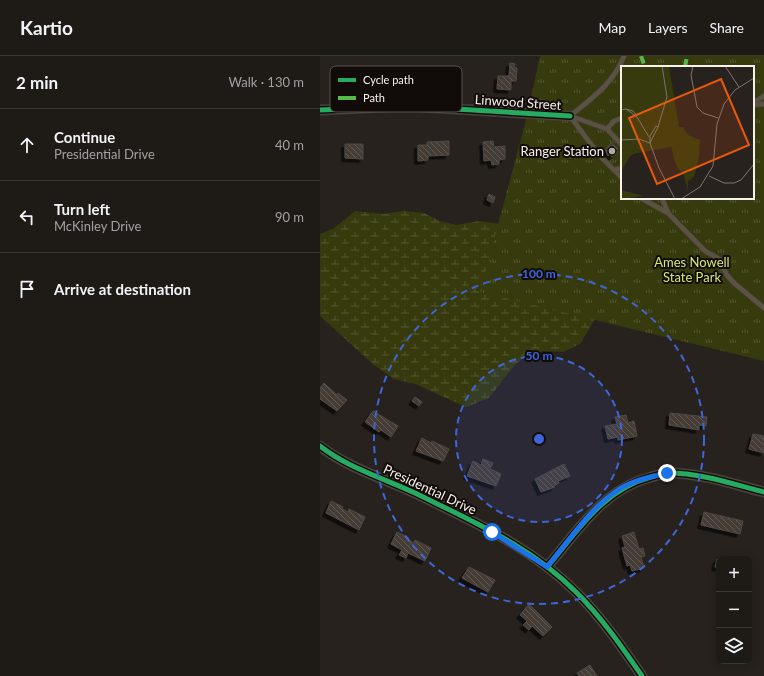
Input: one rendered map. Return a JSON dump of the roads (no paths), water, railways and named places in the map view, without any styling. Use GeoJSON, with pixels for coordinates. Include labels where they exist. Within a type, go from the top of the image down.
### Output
{"type":"FeatureCollection","features":[{"type":"Feature","properties":{"kind":"street","name":"Linwood Street"},"geometry":{"type":"LineString","coordinates":[[462,109],[570,116]]}},
{"type":"Feature","properties":{"kind":"street","name":"Linwood Street"},"geometry":{"type":"LineString","coordinates":[[320,110],[330,110]]}},
{"type":"Feature","properties":{"kind":"street","name":"Presidential Drive"},"geometry":{"type":"LineString","coordinates":[[320,446],[349,465],[394,483],[459,514],[518,547],[547,567],[576,592],[597,614],[614,634],[642,676]]}},
{"type":"Feature","properties":{"kind":"street"},"geometry":{"type":"LineString","coordinates":[[547,567],[597,508],[615,492],[639,480],[667,473],[694,475],[764,492]]}},
{"type":"Feature","properties":{"kind":"lane"},"geometry":{"type":"LineString","coordinates":[[570,116],[602,90],[612,78],[624,56]]}},
{"type":"Feature","properties":{"kind":"lane"},"geometry":{"type":"LineString","coordinates":[[754,103],[764,96]]}},
{"type":"Feature","properties":{"kind":"lane"},"geometry":{"type":"LineString","coordinates":[[570,116],[607,130],[621,144]]}},
{"type":"Feature","properties":{"kind":"lane"},"geometry":{"type":"LineString","coordinates":[[570,116],[594,149],[621,177]]}},
{"type":"Feature","properties":{"kind":"lane"},"geometry":{"type":"LineString","coordinates":[[607,130],[614,121],[621,118]]}},
{"type":"Feature","properties":{"kind":"lane"},"geometry":{"type":"LineString","coordinates":[[614,170],[621,168]]}},
{"type":"Feature","properties":{"kind":"lane"},"geometry":{"type":"LineString","coordinates":[[648,199],[668,213],[705,251],[721,260],[726,274],[734,283],[764,308]]}},
{"type":"Feature","properties":{"kind":"lane"},"geometry":{"type":"LineString","coordinates":[[662,199],[668,213]]}},
{"type":"Feature","properties":{"kind":"place","name":"Ranger Station"},"geometry":{"type":"Point","coordinates":[612,151]}},
{"type":"Feature","properties":{"kind":"park label","name":"Ames Nowell State Park"},"geometry":{"type":"Point","coordinates":[692,270]}}]}
